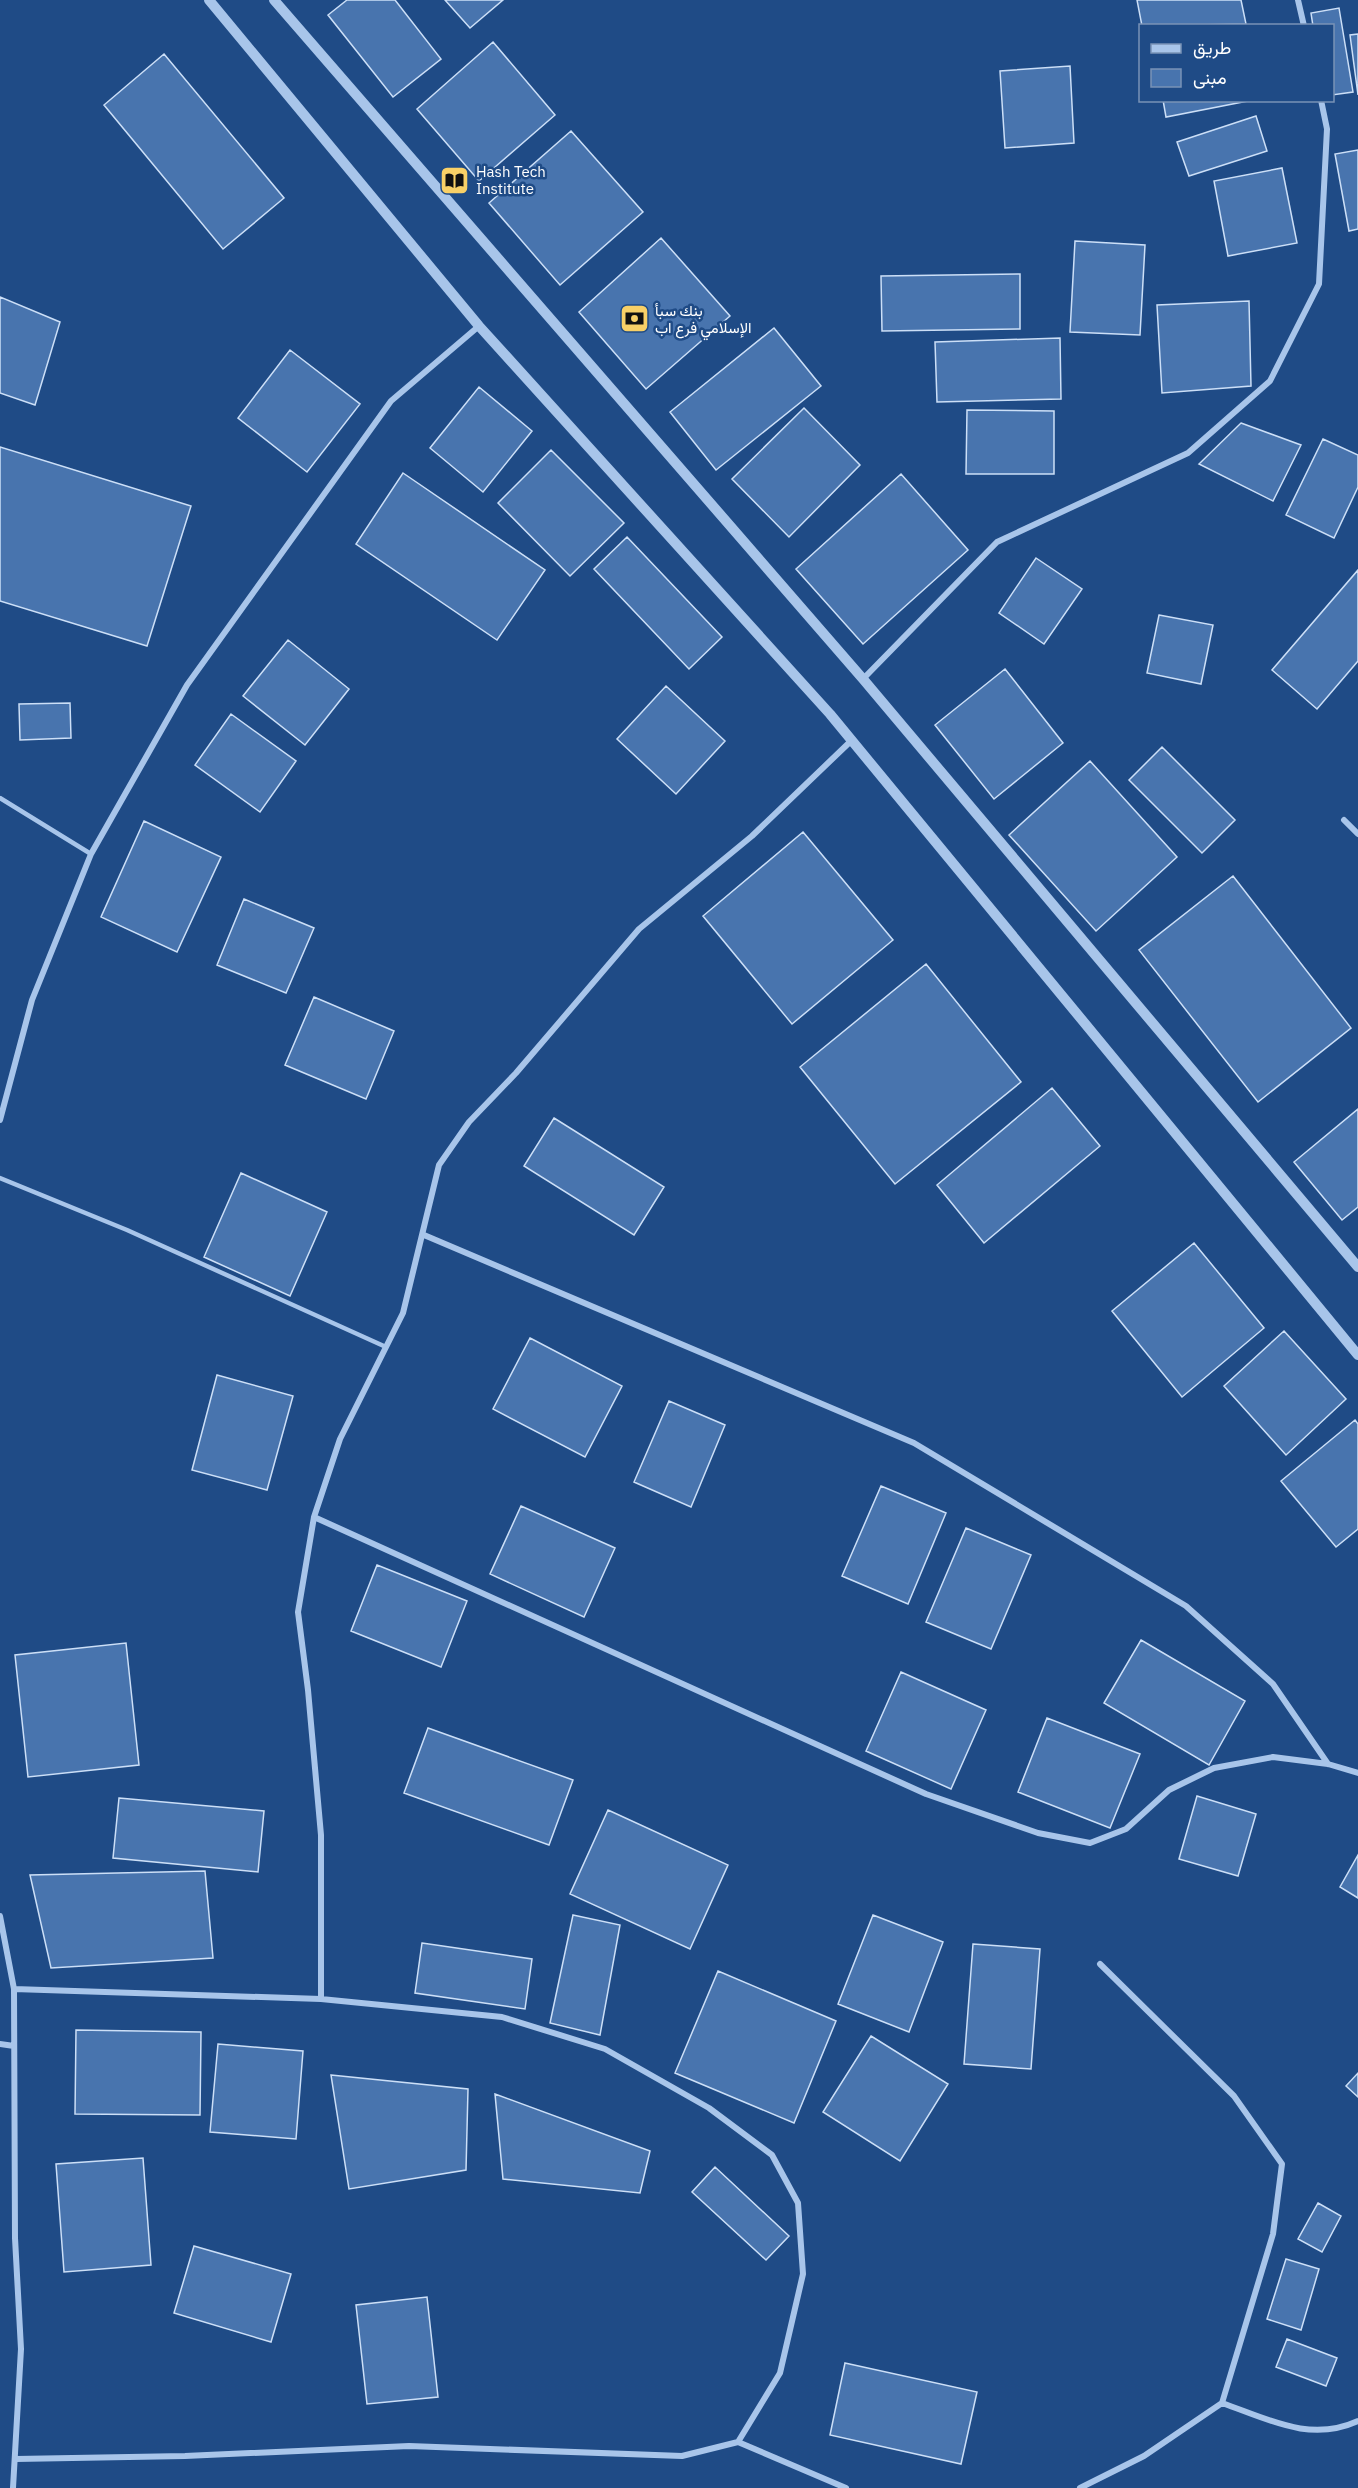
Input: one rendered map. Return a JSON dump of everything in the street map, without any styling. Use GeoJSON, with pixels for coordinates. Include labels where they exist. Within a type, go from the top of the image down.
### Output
{"type":"FeatureCollection","features":[{"type":"Feature","properties":{"kind":"street"},"geometry":{"type":"LineString","coordinates":[[209,0],[479,326],[852,740],[1358,1354]]}},
{"type":"Feature","properties":{"kind":"street"},"geometry":{"type":"LineString","coordinates":[[274,0],[862,679],[1358,1267]]}},
{"type":"Feature","properties":{"kind":"street"},"geometry":{"type":"LineString","coordinates":[[1298,0],[1304,24]]}},
{"type":"Feature","properties":{"kind":"street"},"geometry":{"type":"LineString","coordinates":[[862,679],[997,542],[1188,453],[1270,381],[1320,284],[1327,129],[1321,102]]}},
{"type":"Feature","properties":{"kind":"street"},"geometry":{"type":"LineString","coordinates":[[0,1120],[32,1000],[91,854],[187,685],[391,401],[479,326]]}},
{"type":"Feature","properties":{"kind":"street"},"geometry":{"type":"LineString","coordinates":[[321,1998],[321,1835],[308,1690],[298,1612],[314,1517],[340,1439],[403,1313],[424,1235],[439,1165],[469,1122],[516,1073],[639,929],[752,836],[852,740]]}},
{"type":"Feature","properties":{"kind":"street"},"geometry":{"type":"LineString","coordinates":[[1344,820],[1358,834]]}},
{"type":"Feature","properties":{"kind":"street"},"geometry":{"type":"LineString","coordinates":[[424,1235],[914,1443],[1186,1606],[1273,1684],[1328,1764]]}},
{"type":"Feature","properties":{"kind":"street"},"geometry":{"type":"LineString","coordinates":[[314,1517],[926,1794],[1038,1833],[1090,1844],[1126,1829],[1169,1790],[1215,1768],[1273,1757],[1328,1764],[1358,1773]]}},
{"type":"Feature","properties":{"kind":"street"},"geometry":{"type":"LineString","coordinates":[[0,1916],[14,1989],[15,2238],[21,2349],[13,2488]]}},
{"type":"Feature","properties":{"kind":"street"},"geometry":{"type":"LineString","coordinates":[[1080,2488],[1144,2456],[1222,2403],[1273,2234],[1282,2164],[1234,2096],[1100,1964]]}},
{"type":"Feature","properties":{"kind":"street"},"geometry":{"type":"LineString","coordinates":[[14,1989],[321,1998],[502,2017],[605,2049],[709,2108],[772,2155],[798,2203],[803,2274],[780,2373],[738,2442]]}},
{"type":"Feature","properties":{"kind":"street"},"geometry":{"type":"LineString","coordinates":[[0,2044],[14,2046]]}},
{"type":"Feature","properties":{"kind":"street"},"geometry":{"type":"LineString","coordinates":[[1222,2403],[1287,2426],[1319,2432],[1340,2429],[1358,2421]]}},
{"type":"Feature","properties":{"kind":"street"},"geometry":{"type":"LineString","coordinates":[[16,2459],[185,2456],[409,2446],[682,2456],[738,2442],[846,2488]]}},
{"type":"Feature","properties":{"kind":"lane"},"geometry":{"type":"LineString","coordinates":[[0,798],[91,854]]}},
{"type":"Feature","properties":{"kind":"lane"},"geometry":{"type":"LineString","coordinates":[[0,1178],[127,1230],[386,1347]]}},
{"type":"Feature","properties":{"kind":"building"},"geometry":{"type":"Polygon","coordinates":[[[347,0],[395,0],[441,59],[393,97],[328,15],[347,0]]]}},
{"type":"Feature","properties":{"kind":"building"},"geometry":{"type":"Polygon","coordinates":[[[445,0],[503,0],[470,28],[445,0]]]}},
{"type":"Feature","properties":{"kind":"building"},"geometry":{"type":"Polygon","coordinates":[[[1137,0],[1241,0],[1246,24],[1142,24],[1137,0]]]}},
{"type":"Feature","properties":{"kind":"building"},"geometry":{"type":"Polygon","coordinates":[[[1339,8],[1353,92],[1334,95],[1334,24],[1313,24],[1311,13],[1339,8]]]}},
{"type":"Feature","properties":{"kind":"building"},"geometry":{"type":"Polygon","coordinates":[[[1358,34],[1358,95],[1350,35],[1358,34]]]}},
{"type":"Feature","properties":{"kind":"building"},"geometry":{"type":"Polygon","coordinates":[[[493,42],[555,115],[479,181],[417,109],[493,42]]]}},
{"type":"Feature","properties":{"kind":"building"},"geometry":{"type":"Polygon","coordinates":[[[164,54],[284,198],[223,249],[104,105],[164,54]]]}},
{"type":"Feature","properties":{"kind":"building"},"geometry":{"type":"Polygon","coordinates":[[[1070,66],[1074,143],[1005,148],[1000,71],[1070,66]]]}},
{"type":"Feature","properties":{"kind":"building"},"geometry":{"type":"Polygon","coordinates":[[[1163,102],[1243,102],[1166,117],[1163,102]]]}},
{"type":"Feature","properties":{"kind":"building"},"geometry":{"type":"Polygon","coordinates":[[[1256,116],[1267,151],[1189,176],[1177,142],[1256,116]]]}},
{"type":"Feature","properties":{"kind":"building"},"geometry":{"type":"Polygon","coordinates":[[[571,131],[643,212],[560,285],[489,203],[571,131]]]}},
{"type":"Feature","properties":{"kind":"building"},"geometry":{"type":"Polygon","coordinates":[[[1358,150],[1358,229],[1349,231],[1335,154],[1358,150]]]}},
{"type":"Feature","properties":{"kind":"building"},"geometry":{"type":"Polygon","coordinates":[[[1282,168],[1297,243],[1228,256],[1214,181],[1282,168]]]}},
{"type":"Feature","properties":{"kind":"building"},"geometry":{"type":"Polygon","coordinates":[[[661,238],[730,316],[646,389],[579,312],[661,238]]]}},
{"type":"Feature","properties":{"kind":"building"},"geometry":{"type":"Polygon","coordinates":[[[1075,241],[1145,245],[1140,335],[1070,332],[1075,241]]]}},
{"type":"Feature","properties":{"kind":"building"},"geometry":{"type":"Polygon","coordinates":[[[1020,274],[1020,329],[882,331],[881,276],[1020,274]]]}},
{"type":"Feature","properties":{"kind":"building"},"geometry":{"type":"Polygon","coordinates":[[[0,297],[60,322],[35,405],[0,393],[0,297]]]}},
{"type":"Feature","properties":{"kind":"building"},"geometry":{"type":"Polygon","coordinates":[[[1249,301],[1251,386],[1162,393],[1157,305],[1249,301]]]}},
{"type":"Feature","properties":{"kind":"building"},"geometry":{"type":"Polygon","coordinates":[[[774,328],[821,386],[716,470],[670,412],[774,328]]]}},
{"type":"Feature","properties":{"kind":"building"},"geometry":{"type":"Polygon","coordinates":[[[1060,338],[1061,399],[937,402],[935,342],[1060,338]]]}},
{"type":"Feature","properties":{"kind":"building"},"geometry":{"type":"Polygon","coordinates":[[[290,350],[360,404],[307,472],[238,418],[290,350]]]}},
{"type":"Feature","properties":{"kind":"building"},"geometry":{"type":"Polygon","coordinates":[[[479,387],[532,431],[483,492],[430,448],[479,387]]]}},
{"type":"Feature","properties":{"kind":"building"},"geometry":{"type":"Polygon","coordinates":[[[804,408],[860,465],[789,537],[732,479],[804,408]]]}},
{"type":"Feature","properties":{"kind":"building"},"geometry":{"type":"Polygon","coordinates":[[[967,410],[1054,411],[1054,474],[966,474],[967,410]]]}},
{"type":"Feature","properties":{"kind":"building"},"geometry":{"type":"Polygon","coordinates":[[[1241,423],[1301,445],[1273,501],[1199,464],[1241,423]]]}},
{"type":"Feature","properties":{"kind":"building"},"geometry":{"type":"Polygon","coordinates":[[[1323,439],[1358,455],[1358,487],[1334,538],[1286,515],[1323,439]]]}},
{"type":"Feature","properties":{"kind":"building"},"geometry":{"type":"Polygon","coordinates":[[[0,447],[191,506],[147,646],[0,601],[0,447]]]}},
{"type":"Feature","properties":{"kind":"building"},"geometry":{"type":"Polygon","coordinates":[[[551,450],[624,523],[570,576],[498,503],[551,450]]]}},
{"type":"Feature","properties":{"kind":"building"},"geometry":{"type":"Polygon","coordinates":[[[403,473],[545,570],[497,640],[356,544],[403,473]]]}},
{"type":"Feature","properties":{"kind":"building"},"geometry":{"type":"Polygon","coordinates":[[[901,474],[968,550],[863,644],[796,569],[901,474]]]}},
{"type":"Feature","properties":{"kind":"building"},"geometry":{"type":"Polygon","coordinates":[[[627,537],[722,637],[689,669],[594,569],[627,537]]]}},
{"type":"Feature","properties":{"kind":"building"},"geometry":{"type":"Polygon","coordinates":[[[1036,558],[1082,589],[1044,644],[999,613],[1036,558]]]}},
{"type":"Feature","properties":{"kind":"building"},"geometry":{"type":"Polygon","coordinates":[[[1358,570],[1358,661],[1317,709],[1272,670],[1358,570]]]}},
{"type":"Feature","properties":{"kind":"building"},"geometry":{"type":"Polygon","coordinates":[[[1159,615],[1213,625],[1201,684],[1147,673],[1159,615]]]}},
{"type":"Feature","properties":{"kind":"building"},"geometry":{"type":"Polygon","coordinates":[[[288,640],[349,689],[305,745],[243,696],[288,640]]]}},
{"type":"Feature","properties":{"kind":"building"},"geometry":{"type":"Polygon","coordinates":[[[1005,669],[1063,743],[994,799],[935,725],[1005,669]]]}},
{"type":"Feature","properties":{"kind":"building"},"geometry":{"type":"Polygon","coordinates":[[[666,686],[725,741],[676,794],[617,739],[666,686]]]}},
{"type":"Feature","properties":{"kind":"building"},"geometry":{"type":"Polygon","coordinates":[[[70,703],[71,738],[20,740],[19,704],[70,703]]]}},
{"type":"Feature","properties":{"kind":"building"},"geometry":{"type":"Polygon","coordinates":[[[231,714],[296,761],[260,812],[195,765],[231,714]]]}},
{"type":"Feature","properties":{"kind":"building"},"geometry":{"type":"Polygon","coordinates":[[[1162,747],[1235,820],[1202,853],[1129,780],[1162,747]]]}},
{"type":"Feature","properties":{"kind":"building"},"geometry":{"type":"Polygon","coordinates":[[[1090,761],[1177,857],[1096,931],[1009,835],[1090,761]]]}},
{"type":"Feature","properties":{"kind":"building"},"geometry":{"type":"Polygon","coordinates":[[[144,821],[221,857],[177,952],[101,917],[144,821]]]}},
{"type":"Feature","properties":{"kind":"building"},"geometry":{"type":"Polygon","coordinates":[[[803,832],[893,940],[792,1024],[703,916],[803,832]]]}},
{"type":"Feature","properties":{"kind":"building"},"geometry":{"type":"Polygon","coordinates":[[[1233,876],[1351,1028],[1258,1102],[1139,950],[1233,876]]]}},
{"type":"Feature","properties":{"kind":"building"},"geometry":{"type":"Polygon","coordinates":[[[244,899],[314,928],[286,993],[217,965],[244,899]]]}},
{"type":"Feature","properties":{"kind":"building"},"geometry":{"type":"Polygon","coordinates":[[[926,964],[1021,1082],[895,1184],[800,1067],[926,964]]]}},
{"type":"Feature","properties":{"kind":"building"},"geometry":{"type":"Polygon","coordinates":[[[314,997],[394,1031],[366,1099],[285,1065],[314,997]]]}},
{"type":"Feature","properties":{"kind":"building"},"geometry":{"type":"Polygon","coordinates":[[[1052,1088],[1100,1146],[984,1243],[937,1185],[1052,1088]]]}},
{"type":"Feature","properties":{"kind":"building"},"geometry":{"type":"Polygon","coordinates":[[[1358,1109],[1358,1207],[1342,1220],[1294,1162],[1358,1109]]]}},
{"type":"Feature","properties":{"kind":"building"},"geometry":{"type":"Polygon","coordinates":[[[554,1118],[664,1187],[634,1235],[524,1166],[554,1118]]]}},
{"type":"Feature","properties":{"kind":"building"},"geometry":{"type":"Polygon","coordinates":[[[241,1173],[327,1212],[290,1296],[204,1257],[241,1173]]]}},
{"type":"Feature","properties":{"kind":"building"},"geometry":{"type":"Polygon","coordinates":[[[1194,1243],[1264,1328],[1182,1397],[1112,1311],[1194,1243]]]}},
{"type":"Feature","properties":{"kind":"building"},"geometry":{"type":"Polygon","coordinates":[[[1284,1331],[1346,1399],[1286,1455],[1224,1386],[1284,1331]]]}},
{"type":"Feature","properties":{"kind":"building"},"geometry":{"type":"Polygon","coordinates":[[[530,1338],[622,1386],[585,1457],[493,1409],[530,1338]]]}},
{"type":"Feature","properties":{"kind":"building"},"geometry":{"type":"Polygon","coordinates":[[[217,1375],[293,1396],[267,1490],[192,1470],[217,1375]]]}},
{"type":"Feature","properties":{"kind":"building"},"geometry":{"type":"Polygon","coordinates":[[[669,1401],[725,1425],[691,1507],[634,1482],[669,1401]]]}},
{"type":"Feature","properties":{"kind":"building"},"geometry":{"type":"Polygon","coordinates":[[[1355,1420],[1358,1424],[1358,1529],[1336,1547],[1281,1481],[1355,1420]]]}},
{"type":"Feature","properties":{"kind":"building"},"geometry":{"type":"Polygon","coordinates":[[[881,1486],[946,1513],[908,1604],[842,1576],[881,1486]]]}},
{"type":"Feature","properties":{"kind":"building"},"geometry":{"type":"Polygon","coordinates":[[[521,1506],[615,1548],[584,1617],[490,1574],[521,1506]]]}},
{"type":"Feature","properties":{"kind":"building"},"geometry":{"type":"Polygon","coordinates":[[[966,1528],[1031,1555],[991,1649],[926,1622],[966,1528]]]}},
{"type":"Feature","properties":{"kind":"building"},"geometry":{"type":"Polygon","coordinates":[[[377,1565],[467,1601],[441,1667],[351,1631],[377,1565]]]}},
{"type":"Feature","properties":{"kind":"building"},"geometry":{"type":"Polygon","coordinates":[[[1141,1640],[1245,1701],[1209,1765],[1104,1703],[1141,1640]]]}},
{"type":"Feature","properties":{"kind":"building"},"geometry":{"type":"Polygon","coordinates":[[[126,1643],[139,1765],[28,1777],[15,1655],[126,1643]]]}},
{"type":"Feature","properties":{"kind":"building"},"geometry":{"type":"Polygon","coordinates":[[[901,1672],[986,1710],[951,1789],[866,1751],[901,1672]]]}},
{"type":"Feature","properties":{"kind":"building"},"geometry":{"type":"Polygon","coordinates":[[[1047,1718],[1140,1754],[1110,1828],[1018,1792],[1047,1718]]]}},
{"type":"Feature","properties":{"kind":"building"},"geometry":{"type":"Polygon","coordinates":[[[428,1728],[573,1780],[549,1845],[404,1793],[428,1728]]]}},
{"type":"Feature","properties":{"kind":"building"},"geometry":{"type":"Polygon","coordinates":[[[1197,1796],[1256,1814],[1238,1876],[1179,1859],[1197,1796]]]}},
{"type":"Feature","properties":{"kind":"building"},"geometry":{"type":"Polygon","coordinates":[[[119,1798],[264,1811],[258,1872],[113,1858],[119,1798]]]}},
{"type":"Feature","properties":{"kind":"building"},"geometry":{"type":"Polygon","coordinates":[[[608,1810],[728,1865],[690,1949],[570,1894],[608,1810]]]}},
{"type":"Feature","properties":{"kind":"building"},"geometry":{"type":"Polygon","coordinates":[[[1358,1855],[1358,1898],[1340,1887],[1358,1855]]]}},
{"type":"Feature","properties":{"kind":"building"},"geometry":{"type":"Polygon","coordinates":[[[205,1871],[213,1958],[51,1968],[30,1875],[205,1871]]]}},
{"type":"Feature","properties":{"kind":"building"},"geometry":{"type":"Polygon","coordinates":[[[573,1915],[620,1925],[600,2035],[550,2023],[573,1915]]]}},
{"type":"Feature","properties":{"kind":"building"},"geometry":{"type":"Polygon","coordinates":[[[873,1915],[943,1942],[909,2032],[838,2004],[873,1915]]]}},
{"type":"Feature","properties":{"kind":"building"},"geometry":{"type":"Polygon","coordinates":[[[422,1943],[532,1959],[525,2009],[415,1993],[422,1943]]]}},
{"type":"Feature","properties":{"kind":"building"},"geometry":{"type":"Polygon","coordinates":[[[973,1944],[1040,1949],[1031,2069],[964,2064],[973,1944]]]}},
{"type":"Feature","properties":{"kind":"building"},"geometry":{"type":"Polygon","coordinates":[[[718,1971],[836,2021],[794,2123],[675,2073],[718,1971]]]}},
{"type":"Feature","properties":{"kind":"building"},"geometry":{"type":"Polygon","coordinates":[[[76,2030],[201,2032],[200,2115],[75,2114],[76,2030]]]}},
{"type":"Feature","properties":{"kind":"building"},"geometry":{"type":"Polygon","coordinates":[[[871,2036],[948,2084],[900,2161],[823,2112],[871,2036]]]}},
{"type":"Feature","properties":{"kind":"building"},"geometry":{"type":"Polygon","coordinates":[[[218,2044],[303,2051],[296,2139],[210,2132],[218,2044]]]}},
{"type":"Feature","properties":{"kind":"building"},"geometry":{"type":"Polygon","coordinates":[[[1358,2073],[1358,2097],[1346,2086],[1358,2073]]]}},
{"type":"Feature","properties":{"kind":"building"},"geometry":{"type":"Polygon","coordinates":[[[331,2075],[468,2089],[466,2170],[349,2189],[331,2075]]]}},
{"type":"Feature","properties":{"kind":"building"},"geometry":{"type":"Polygon","coordinates":[[[495,2094],[650,2151],[640,2193],[503,2179],[495,2094]]]}},
{"type":"Feature","properties":{"kind":"building"},"geometry":{"type":"Polygon","coordinates":[[[143,2158],[151,2265],[64,2272],[56,2164],[143,2158]]]}},
{"type":"Feature","properties":{"kind":"building"},"geometry":{"type":"Polygon","coordinates":[[[715,2167],[789,2236],[766,2260],[692,2192],[715,2167]]]}},
{"type":"Feature","properties":{"kind":"building"},"geometry":{"type":"Polygon","coordinates":[[[1318,2203],[1341,2216],[1322,2252],[1298,2239],[1318,2203]]]}},
{"type":"Feature","properties":{"kind":"building"},"geometry":{"type":"Polygon","coordinates":[[[194,2246],[291,2274],[271,2342],[174,2313],[194,2246]]]}},
{"type":"Feature","properties":{"kind":"building"},"geometry":{"type":"Polygon","coordinates":[[[1286,2259],[1319,2269],[1301,2330],[1267,2319],[1286,2259]]]}},
{"type":"Feature","properties":{"kind":"building"},"geometry":{"type":"Polygon","coordinates":[[[427,2297],[438,2397],[367,2404],[356,2305],[427,2297]]]}},
{"type":"Feature","properties":{"kind":"building"},"geometry":{"type":"Polygon","coordinates":[[[1287,2339],[1337,2358],[1326,2386],[1276,2367],[1287,2339]]]}},
{"type":"Feature","properties":{"kind":"building"},"geometry":{"type":"Polygon","coordinates":[[[845,2363],[977,2392],[961,2464],[830,2435],[845,2363]]]}},
{"type":"Feature","properties":{"kind":"place","name":"Hash Tech Institute"},"geometry":{"type":"Point","coordinates":[455,180]}},
{"type":"Feature","properties":{"kind":"place","name":"بنك سبأ الإسلامي فرع اب"},"geometry":{"type":"Point","coordinates":[634,319]}}]}
